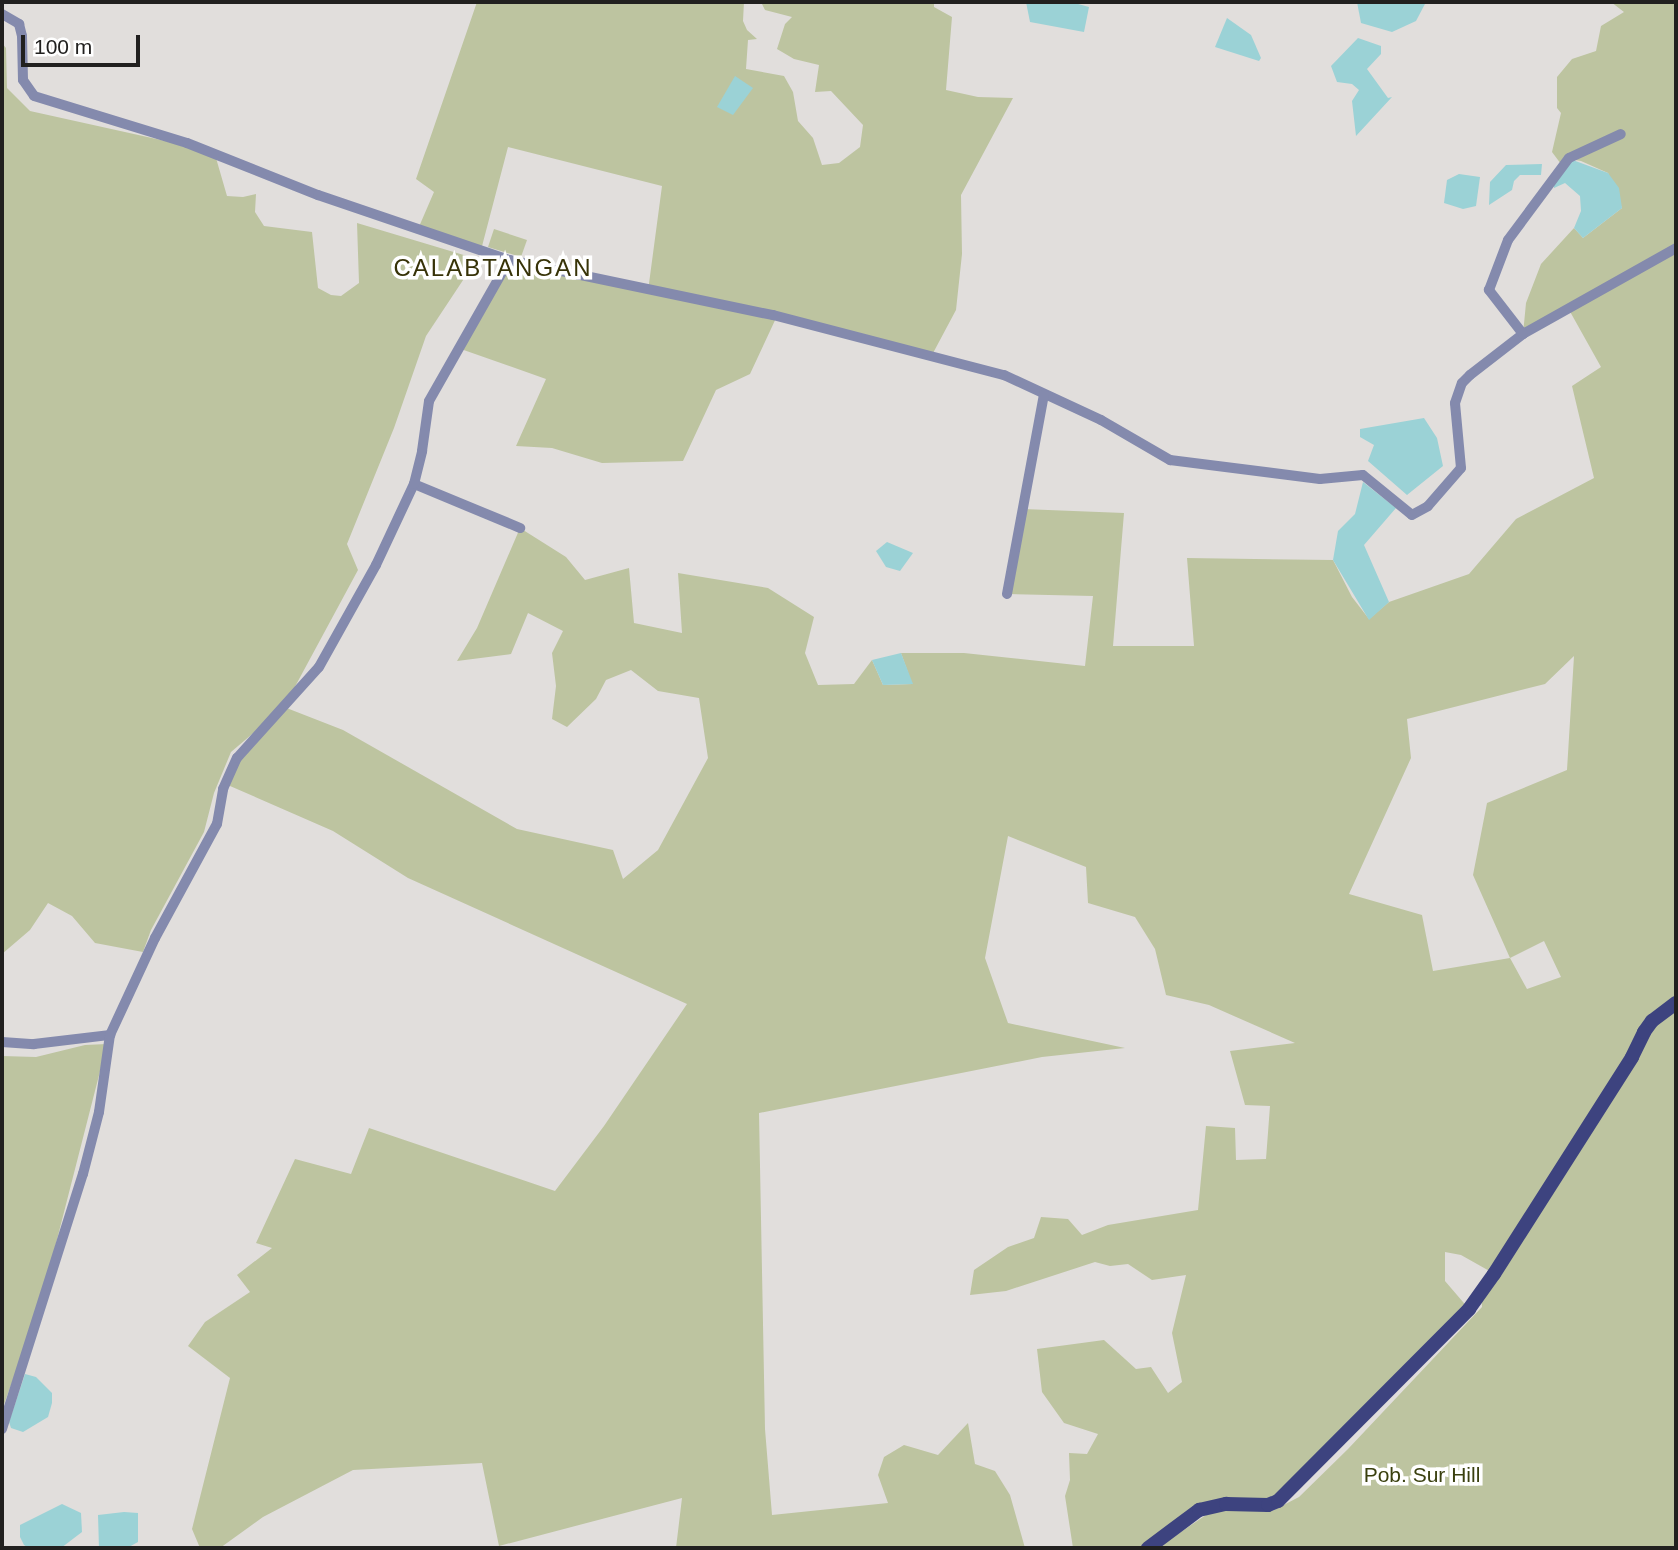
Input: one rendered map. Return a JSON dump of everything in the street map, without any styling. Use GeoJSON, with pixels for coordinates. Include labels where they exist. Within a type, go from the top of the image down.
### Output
{"type":"FeatureCollection","features":[{"type":"Feature","properties":{"kind":"main road"},"geometry":{"type":"LineString","coordinates":[[1148,1548],[1199,1510],[1226,1504],[1268,1505],[1278,1501],[1365,1410],[1454,1325],[1494,1274],[1632,1056],[1644,1032],[1652,1021],[1676,1003]]}},
{"type":"Feature","properties":{"kind":"street"},"geometry":{"type":"LineString","coordinates":[[2,14],[19,24],[22,36],[23,80],[34,96],[187,143],[318,195],[509,260],[773,315],[1004,375],[1101,420],[1170,460],[1320,479],[1363,475],[1416,515],[1447,487],[1461,468],[1455,403],[1462,383],[1481,365],[1523,334],[1676,248]]}},
{"type":"Feature","properties":{"kind":"street"},"geometry":{"type":"LineString","coordinates":[[1523,334],[1489,290],[1508,240],[1569,158],[1621,134]]}},
{"type":"Feature","properties":{"kind":"street"},"geometry":{"type":"LineString","coordinates":[[2,1429],[83,1174],[99,1112],[110,1035],[155,938],[217,824],[223,789],[237,758],[319,667],[376,565],[414,484],[429,401],[509,260]]}},
{"type":"Feature","properties":{"kind":"street"},"geometry":{"type":"LineString","coordinates":[[1007,594],[1044,394]]}},
{"type":"Feature","properties":{"kind":"street"},"geometry":{"type":"LineString","coordinates":[[414,484],[520,528]]}},
{"type":"Feature","properties":{"kind":"street"},"geometry":{"type":"LineString","coordinates":[[2,1042],[34,1044],[110,1035]]}},
{"type":"Feature","properties":{"kind":"green space"},"geometry":{"type":"Polygon","coordinates":[[[477,2],[744,2],[743,21],[747,30],[757,39],[748,40],[746,69],[784,76],[793,92],[798,121],[813,138],[822,165],[839,163],[860,147],[863,125],[831,91],[815,92],[819,65],[794,59],[777,49],[785,24],[792,17],[765,10],[761,2],[934,2],[934,7],[952,17],[946,90],[978,97],[1013,98],[961,195],[962,254],[956,310],[932,355],[777,316],[750,374],[716,390],[683,461],[602,463],[552,448],[516,446],[546,379],[458,348],[500,274],[518,278],[525,266],[648,291],[662,186],[508,147],[481,250],[418,229],[434,192],[416,179],[477,2]]]}},
{"type":"Feature","properties":{"kind":"green space","name":"Pob. Sur Hill"},"geometry":{"type":"Polygon","coordinates":[[[1611,2],[1676,2],[1676,1548],[1157,1548],[1212,1511],[1272,1511],[1299,1497],[1348,1449],[1482,1307],[1481,1292],[1493,1273],[1461,1255],[1445,1252],[1445,1281],[1469,1309],[1276,1503],[1215,1506],[1151,1548],[1073,1548],[1065,1496],[1070,1480],[1069,1453],[1087,1454],[1098,1434],[1064,1423],[1042,1392],[1037,1349],[1104,1340],[1136,1369],[1151,1367],[1168,1393],[1182,1382],[1172,1333],[1186,1275],[1152,1280],[1128,1264],[1110,1266],[1095,1262],[1006,1291],[970,1295],[974,1270],[1008,1247],[1034,1238],[1041,1217],[1068,1219],[1082,1235],[1108,1225],[1198,1210],[1206,1126],[1235,1128],[1236,1160],[1266,1159],[1270,1106],[1245,1105],[1230,1051],[1295,1043],[1209,1005],[1166,995],[1155,949],[1135,917],[1088,903],[1086,867],[1008,836],[985,958],[1008,1023],[1125,1048],[1042,1057],[759,1113],[765,1429],[772,1515],[888,1503],[878,1475],[884,1457],[904,1445],[938,1455],[968,1423],[975,1464],[995,1471],[1010,1495],[1025,1548],[676,1548],[682,1498],[499,1546],[482,1463],[353,1470],[263,1517],[220,1548],[200,1548],[192,1529],[230,1378],[188,1346],[205,1322],[250,1292],[237,1275],[272,1248],[256,1243],[295,1159],[351,1174],[369,1128],[555,1191],[604,1126],[687,1004],[408,878],[333,831],[230,786],[223,789],[237,758],[279,711],[231,752],[214,793],[204,832],[151,930],[143,952],[95,943],[72,916],[48,903],[30,930],[2,954],[2,43],[6,48],[7,88],[30,111],[170,142],[216,158],[227,196],[256,194],[255,212],[264,226],[312,232],[318,288],[331,295],[341,296],[359,283],[357,223],[477,259],[426,336],[394,428],[347,544],[358,570],[284,707],[343,730],[517,829],[613,850],[623,879],[658,850],[708,758],[699,698],[658,691],[631,670],[606,680],[596,699],[567,727],[552,719],[556,686],[552,653],[563,631],[528,613],[511,654],[457,661],[477,628],[520,528],[566,557],[585,580],[629,568],[634,623],[682,633],[678,573],[768,588],[814,617],[805,653],[818,685],[854,684],[872,660],[883,685],[912,684],[901,653],[964,653],[1085,666],[1093,596],[1007,594],[1023,509],[1124,513],[1113,646],[1194,646],[1187,558],[1333,560],[1352,597],[1369,619],[1389,602],[1469,574],[1516,519],[1594,478],[1572,386],[1601,367],[1568,308],[1523,334],[1526,303],[1541,264],[1574,228],[1583,238],[1622,208],[1608,173],[1581,161],[1570,159],[1561,164],[1552,152],[1561,113],[1557,108],[1557,77],[1572,59],[1596,51],[1601,26],[1624,12],[1611,2]],[[1574,656],[1545,684],[1407,719],[1411,758],[1349,894],[1422,915],[1433,971],[1510,958],[1473,875],[1487,803],[1567,770],[1574,656]],[[1544,941],[1510,958],[1527,989],[1561,977],[1544,941]]]}},
{"type":"Feature","properties":{"kind":"green space"},"geometry":{"type":"Polygon","coordinates":[[[494,229],[527,240],[521,257],[488,247],[494,229]]]}},
{"type":"Feature","properties":{"kind":"green space"},"geometry":{"type":"Polygon","coordinates":[[[107,1044],[41,1302],[2,1410],[2,1056],[36,1057],[85,1045],[107,1044]]]}},
{"type":"Feature","properties":{"kind":"water"},"geometry":{"type":"Polygon","coordinates":[[[1026,2],[1071,2],[1089,7],[1084,32],[1030,22],[1026,2]]]}},
{"type":"Feature","properties":{"kind":"water"},"geometry":{"type":"Polygon","coordinates":[[[1357,2],[1426,2],[1416,21],[1392,32],[1361,23],[1357,2]]]}},
{"type":"Feature","properties":{"kind":"water"},"geometry":{"type":"Polygon","coordinates":[[[1227,18],[1251,35],[1261,58],[1259,61],[1215,47],[1227,18]]]}},
{"type":"Feature","properties":{"kind":"water"},"geometry":{"type":"Polygon","coordinates":[[[1358,38],[1381,46],[1381,54],[1367,69],[1388,98],[1392,97],[1356,136],[1352,101],[1359,90],[1352,84],[1337,82],[1331,66],[1358,38]]]}},
{"type":"Feature","properties":{"kind":"water"},"geometry":{"type":"Polygon","coordinates":[[[735,76],[753,88],[733,115],[717,107],[735,76]]]}},
{"type":"Feature","properties":{"kind":"water"},"geometry":{"type":"Polygon","coordinates":[[[1570,159],[1608,173],[1619,188],[1622,208],[1583,238],[1574,228],[1581,211],[1580,196],[1565,183],[1554,188],[1554,182],[1570,159]]]}},
{"type":"Feature","properties":{"kind":"water"},"geometry":{"type":"Polygon","coordinates":[[[1542,164],[1541,175],[1520,175],[1514,181],[1512,190],[1489,205],[1490,182],[1506,165],[1542,164]]]}},
{"type":"Feature","properties":{"kind":"water"},"geometry":{"type":"Polygon","coordinates":[[[1459,174],[1480,177],[1476,206],[1463,209],[1444,203],[1447,180],[1459,174]]]}},
{"type":"Feature","properties":{"kind":"water"},"geometry":{"type":"Polygon","coordinates":[[[1424,418],[1437,438],[1443,466],[1407,495],[1368,461],[1374,445],[1360,437],[1360,429],[1424,418]]]}},
{"type":"Feature","properties":{"kind":"water"},"geometry":{"type":"Polygon","coordinates":[[[1363,482],[1396,508],[1364,545],[1389,602],[1369,620],[1333,560],[1338,531],[1355,514],[1363,482]]]}},
{"type":"Feature","properties":{"kind":"water"},"geometry":{"type":"Polygon","coordinates":[[[887,542],[913,553],[900,571],[886,567],[876,551],[887,542]]]}},
{"type":"Feature","properties":{"kind":"water"},"geometry":{"type":"Polygon","coordinates":[[[901,653],[913,684],[883,685],[872,660],[901,653]]]}},
{"type":"Feature","properties":{"kind":"water"},"geometry":{"type":"Polygon","coordinates":[[[25,1374],[36,1377],[52,1393],[52,1403],[48,1417],[23,1432],[11,1428],[9,1422],[25,1374]]]}},
{"type":"Feature","properties":{"kind":"water"},"geometry":{"type":"Polygon","coordinates":[[[62,1504],[81,1513],[82,1532],[61,1548],[29,1548],[24,1545],[20,1537],[20,1525],[62,1504]]]}},
{"type":"Feature","properties":{"kind":"water"},"geometry":{"type":"Polygon","coordinates":[[[138,1513],[138,1542],[127,1548],[99,1548],[98,1515],[138,1513]]]}},
{"type":"Feature","properties":{"kind":"district","name":"CALABTANGAN"},"geometry":{"type":"Point","coordinates":[493,268]}}]}
